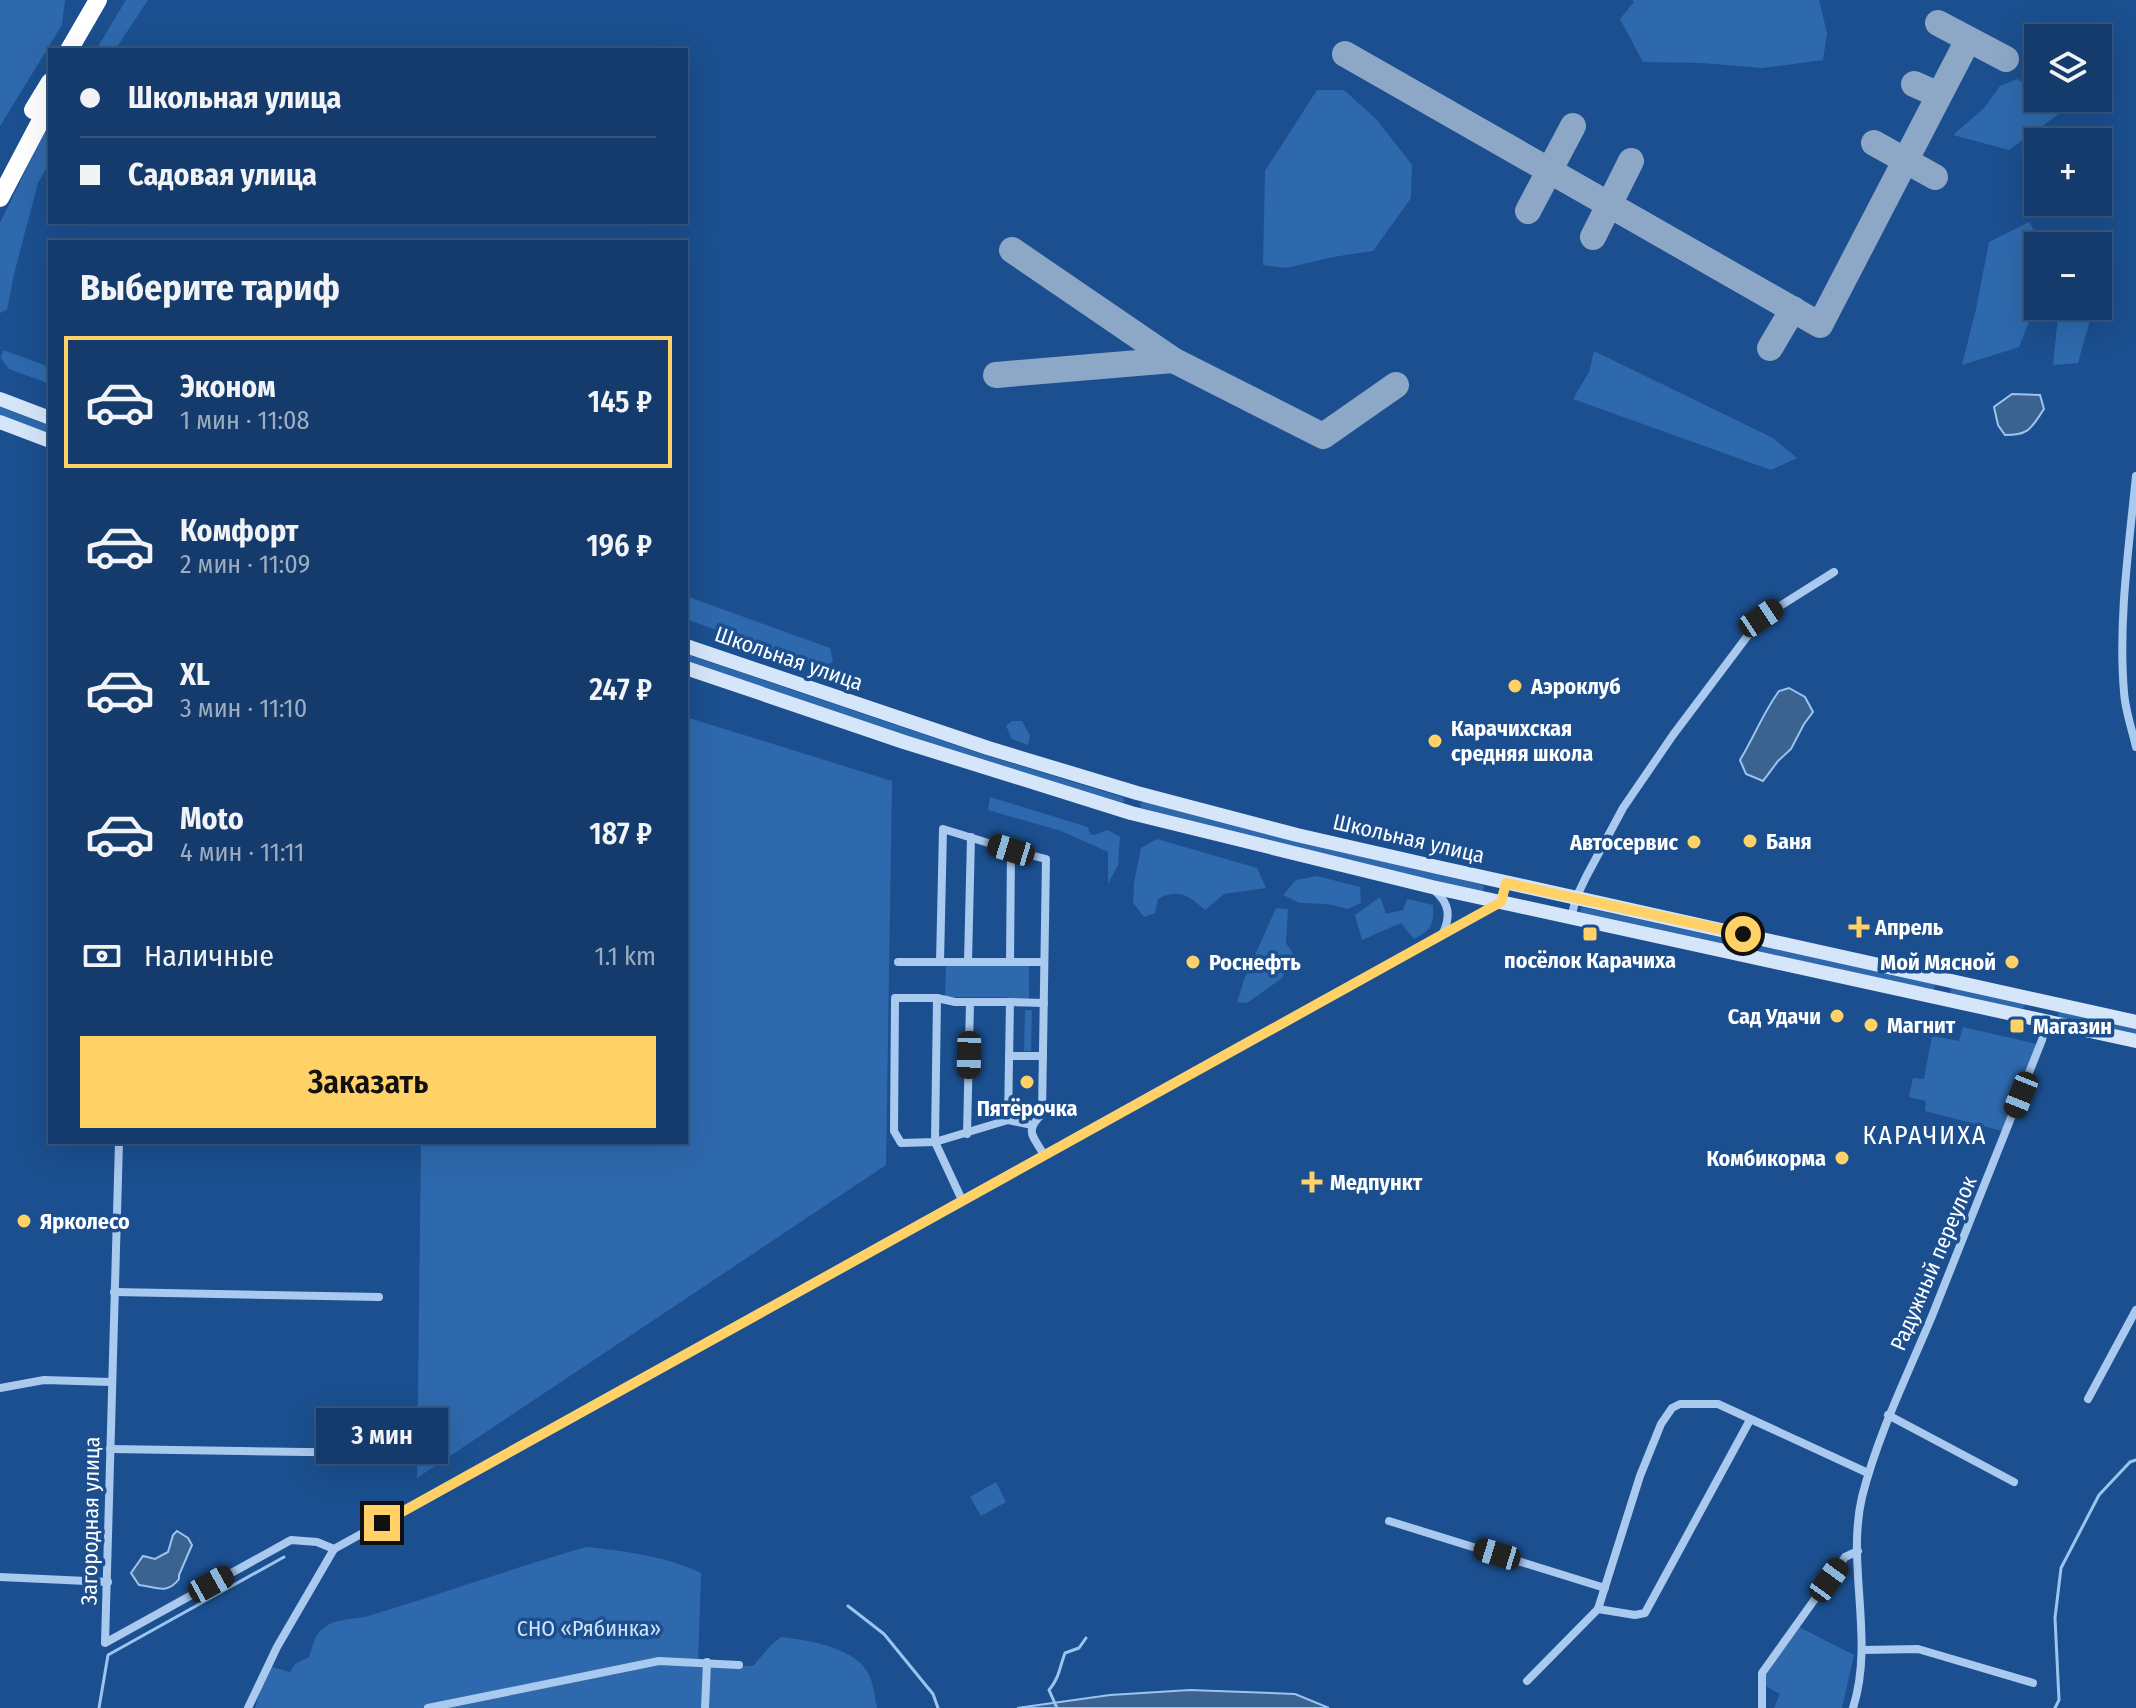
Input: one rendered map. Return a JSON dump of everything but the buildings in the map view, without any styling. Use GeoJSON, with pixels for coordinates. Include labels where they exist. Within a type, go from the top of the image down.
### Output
{"type":"FeatureCollection","features":[{"type":"Feature","properties":{"kind":"highway"},"geometry":{"type":"LineString","coordinates":[[70,48],[98,0]]}},
{"type":"Feature","properties":{"kind":"highway"},"geometry":{"type":"LineString","coordinates":[[82,48],[110,0]]}},
{"type":"Feature","properties":{"kind":"highway"},"geometry":{"type":"LineString","coordinates":[[0,174],[48,86]]}},
{"type":"Feature","properties":{"kind":"highway"},"geometry":{"type":"LineString","coordinates":[[0,198],[48,107]]}},
{"type":"Feature","properties":{"kind":"main road"},"geometry":{"type":"LineString","coordinates":[[0,399],[48,417]]}},
{"type":"Feature","properties":{"kind":"main road"},"geometry":{"type":"LineString","coordinates":[[0,422],[48,440]]}},
{"type":"Feature","properties":{"kind":"main road","name":"Школьная улица"},"geometry":{"type":"LineString","coordinates":[[688,647],[988,748],[1137,793],[1297,835],[2136,1022]]}},
{"type":"Feature","properties":{"kind":"main road","name":"Школьная улица"},"geometry":{"type":"LineString","coordinates":[[688,669],[984,768],[1131,813],[1432,887],[2136,1041]]}},
{"type":"Feature","properties":{"kind":"main road"},"geometry":{"type":"LineString","coordinates":[[1131,813],[1137,793]]}},
{"type":"Feature","properties":{"kind":"main road"},"geometry":{"type":"LineString","coordinates":[[1501,902],[1506,883]]}},
{"type":"Feature","properties":{"kind":"main road"},"geometry":{"type":"LineString","coordinates":[[2046,1022],[2050,1003]]}},
{"type":"Feature","properties":{"kind":"street"},"geometry":{"type":"LineString","coordinates":[[2136,476],[2122,651],[2124,695],[2136,747]]}},
{"type":"Feature","properties":{"kind":"street"},"geometry":{"type":"LineString","coordinates":[[1571,918],[1576,898],[1623,808],[1673,735],[1761,618],[1834,572]]}},
{"type":"Feature","properties":{"kind":"street"},"geometry":{"type":"LineString","coordinates":[[940,962],[943,829],[1046,859],[1042,1114],[1032,1125],[1031,1132],[1044,1155]]}},
{"type":"Feature","properties":{"kind":"street"},"geometry":{"type":"LineString","coordinates":[[968,962],[971,837]]}},
{"type":"Feature","properties":{"kind":"street"},"geometry":{"type":"LineString","coordinates":[[1010,962],[1011,850]]}},
{"type":"Feature","properties":{"kind":"street"},"geometry":{"type":"LineString","coordinates":[[1432,887],[1448,907],[1448,923],[1442,935]]}},
{"type":"Feature","properties":{"kind":"street"},"geometry":{"type":"LineString","coordinates":[[248,1708],[277,1647],[334,1549],[1501,902]]}},
{"type":"Feature","properties":{"kind":"street"},"geometry":{"type":"LineString","coordinates":[[898,962],[1044,962]]}},
{"type":"Feature","properties":{"kind":"street"},"geometry":{"type":"LineString","coordinates":[[1032,1125],[1008,1120],[935,1142],[901,1143],[894,1131],[895,998],[1044,1003]]}},
{"type":"Feature","properties":{"kind":"street"},"geometry":{"type":"LineString","coordinates":[[937,998],[935,1142],[962,1200]]}},
{"type":"Feature","properties":{"kind":"street"},"geometry":{"type":"LineString","coordinates":[[967,1134],[970,1002]]}},
{"type":"Feature","properties":{"kind":"street"},"geometry":{"type":"LineString","coordinates":[[1008,1120],[1010,1002]]}},
{"type":"Feature","properties":{"kind":"street","name":"Радужный переулок"},"geometry":{"type":"LineString","coordinates":[[1853,1708],[1863,1650],[1858,1527],[1868,1473],[1888,1415],[1991,1172],[2042,1040],[2046,1022]]}},
{"type":"Feature","properties":{"kind":"street"},"geometry":{"type":"LineString","coordinates":[[1009,1056],[1043,1056]]}},
{"type":"Feature","properties":{"kind":"street","name":"Загородная улица"},"geometry":{"type":"LineString","coordinates":[[119,1144],[105,1643],[291,1540],[317,1542],[334,1549]]}},
{"type":"Feature","properties":{"kind":"street"},"geometry":{"type":"LineString","coordinates":[[114,1292],[379,1297]]}},
{"type":"Feature","properties":{"kind":"street"},"geometry":{"type":"LineString","coordinates":[[2088,1399],[2136,1310]]}},
{"type":"Feature","properties":{"kind":"street"},"geometry":{"type":"LineString","coordinates":[[0,1388],[44,1380],[111,1382]]}},
{"type":"Feature","properties":{"kind":"street"},"geometry":{"type":"LineString","coordinates":[[1527,1681],[1598,1609],[1640,1476],[1661,1424],[1672,1408],[1680,1404],[1718,1404],[1868,1473]]}},
{"type":"Feature","properties":{"kind":"street"},"geometry":{"type":"LineString","coordinates":[[1888,1415],[2014,1482]]}},
{"type":"Feature","properties":{"kind":"street"},"geometry":{"type":"LineString","coordinates":[[1598,1609],[1635,1615],[1645,1613],[1750,1420]]}},
{"type":"Feature","properties":{"kind":"street"},"geometry":{"type":"LineString","coordinates":[[110,1449],[374,1453]]}},
{"type":"Feature","properties":{"kind":"street"},"geometry":{"type":"LineString","coordinates":[[1389,1521],[1605,1588]]}},
{"type":"Feature","properties":{"kind":"street"},"geometry":{"type":"LineString","coordinates":[[1762,1708],[1762,1673],[1845,1557],[1858,1551]]}},
{"type":"Feature","properties":{"kind":"street"},"geometry":{"type":"LineString","coordinates":[[0,1577],[108,1582]]}},
{"type":"Feature","properties":{"kind":"street"},"geometry":{"type":"LineString","coordinates":[[1863,1650],[1918,1649],[2033,1683]]}},
{"type":"Feature","properties":{"kind":"street"},"geometry":{"type":"LineString","coordinates":[[428,1708],[659,1661],[739,1665]]}},
{"type":"Feature","properties":{"kind":"street"},"geometry":{"type":"LineString","coordinates":[[705,1708],[707,1662]]}},
{"type":"Feature","properties":{"kind":"green space"},"geometry":{"type":"Polygon","coordinates":[[[0,0],[65,0],[62,25],[0,126],[0,0]]]}},
{"type":"Feature","properties":{"kind":"green space"},"geometry":{"type":"Polygon","coordinates":[[[126,0],[148,0],[116,48],[97,48],[126,0]]]}},
{"type":"Feature","properties":{"kind":"green space"},"geometry":{"type":"Polygon","coordinates":[[[1632,0],[1819,0],[1827,33],[1823,60],[1762,68],[1643,62],[1620,19],[1634,2],[1632,0]]]}},
{"type":"Feature","properties":{"kind":"green space"},"geometry":{"type":"Polygon","coordinates":[[[2017,79],[2024,82],[2024,112],[2062,112],[2039,128],[2024,128],[2024,139],[2009,150],[1953,135],[1984,108],[2000,86],[2017,79]]]}},
{"type":"Feature","properties":{"kind":"green space"},"geometry":{"type":"Polygon","coordinates":[[[1317,90],[1344,90],[1377,120],[1412,165],[1411,198],[1373,251],[1286,268],[1263,265],[1265,171],[1317,90]]]}},
{"type":"Feature","properties":{"kind":"green space"},"geometry":{"type":"Polygon","coordinates":[[[48,125],[48,166],[38,183],[7,310],[0,313],[0,223],[48,125]]]}},
{"type":"Feature","properties":{"kind":"green space"},"geometry":{"type":"Polygon","coordinates":[[[2029,222],[2035,232],[2024,232],[2024,320],[2030,320],[2019,347],[1962,365],[1976,309],[1989,242],[2029,222]]]}},
{"type":"Feature","properties":{"kind":"green space"},"geometry":{"type":"Polygon","coordinates":[[[2058,320],[2090,320],[2078,363],[2053,365],[2058,320]]]}},
{"type":"Feature","properties":{"kind":"green space"},"geometry":{"type":"Polygon","coordinates":[[[3,350],[48,366],[48,383],[9,369],[1,358],[3,350]]]}},
{"type":"Feature","properties":{"kind":"green space"},"geometry":{"type":"Polygon","coordinates":[[[1594,351],[1773,438],[1797,458],[1771,470],[1573,399],[1589,372],[1594,351]]]}},
{"type":"Feature","properties":{"kind":"green space"},"geometry":{"type":"Polygon","coordinates":[[[0,407],[48,425],[48,433],[0,415],[0,407]]]}},
{"type":"Feature","properties":{"kind":"green space"},"geometry":{"type":"Polygon","coordinates":[[[688,597],[830,648],[833,662],[820,668],[688,620],[688,597]]]}},
{"type":"Feature","properties":{"kind":"green space"},"geometry":{"type":"Polygon","coordinates":[[[688,655],[985,755],[1122,797],[1125,801],[1121,803],[984,762],[688,662],[688,655]]]}},
{"type":"Feature","properties":{"kind":"green space"},"geometry":{"type":"Polygon","coordinates":[[[688,718],[892,781],[886,1165],[417,1478],[421,1144],[688,1144],[688,718]]]}},
{"type":"Feature","properties":{"kind":"green space"},"geometry":{"type":"Polygon","coordinates":[[[1012,721],[1022,721],[1030,736],[1028,745],[1012,739],[1006,726],[1012,721]]]}},
{"type":"Feature","properties":{"kind":"green space"},"geometry":{"type":"Polygon","coordinates":[[[990,797],[1088,827],[1090,834],[1108,830],[1120,837],[1118,865],[1108,884],[1108,852],[1061,831],[988,810],[990,797]]]}},
{"type":"Feature","properties":{"kind":"green space"},"geometry":{"type":"Polygon","coordinates":[[[1144,801],[1483,885],[1484,889],[1481,892],[1141,808],[1140,804],[1144,801]]]}},
{"type":"Feature","properties":{"kind":"green space"},"geometry":{"type":"Polygon","coordinates":[[[1157,839],[1257,868],[1266,888],[1224,894],[1205,910],[1189,897],[1172,894],[1158,899],[1155,913],[1144,917],[1133,903],[1134,883],[1141,848],[1157,839]]]}},
{"type":"Feature","properties":{"kind":"green space"},"geometry":{"type":"Polygon","coordinates":[[[1317,876],[1360,887],[1361,903],[1348,909],[1300,903],[1283,895],[1296,880],[1317,876]]]}},
{"type":"Feature","properties":{"kind":"green space"},"geometry":{"type":"Polygon","coordinates":[[[1380,897],[1386,914],[1403,910],[1407,899],[1433,905],[1430,926],[1414,939],[1401,923],[1362,940],[1355,915],[1380,897]]]}},
{"type":"Feature","properties":{"kind":"green space"},"geometry":{"type":"Polygon","coordinates":[[[1582,907],[1935,984],[1934,990],[1580,912],[1582,907]]]}},
{"type":"Feature","properties":{"kind":"green space"},"geometry":{"type":"Polygon","coordinates":[[[1276,908],[1288,909],[1286,943],[1295,957],[1281,979],[1247,1003],[1237,1002],[1244,980],[1276,908]]]}},
{"type":"Feature","properties":{"kind":"green space"},"geometry":{"type":"Polygon","coordinates":[[[946,964],[1029,966],[1029,1003],[1006,997],[945,997],[946,964]]]}},
{"type":"Feature","properties":{"kind":"green space"},"geometry":{"type":"Polygon","coordinates":[[[1951,987],[2023,1003],[2025,1006],[2022,1009],[1950,994],[1951,987]]]}},
{"type":"Feature","properties":{"kind":"green space"},"geometry":{"type":"Polygon","coordinates":[[[1025,1010],[1032,1010],[1031,1051],[1024,1051],[1025,1010]]]}},
{"type":"Feature","properties":{"kind":"green space"},"geometry":{"type":"Polygon","coordinates":[[[2061,1011],[2136,1027],[2136,1035],[2059,1018],[2061,1011]]]}},
{"type":"Feature","properties":{"kind":"green space"},"geometry":{"type":"Polygon","coordinates":[[[1963,1027],[2037,1044],[2002,1131],[1925,1111],[1926,1101],[1909,1097],[1913,1078],[1924,1079],[1932,1036],[1959,1041],[1963,1027]]]}},
{"type":"Feature","properties":{"kind":"green space"},"geometry":{"type":"Polygon","coordinates":[[[996,1482],[1006,1502],[981,1516],[970,1497],[996,1482]]]}},
{"type":"Feature","properties":{"kind":"green space","name":"СНО «Рябинка»"},"geometry":{"type":"Polygon","coordinates":[[[586,1547],[659,1558],[701,1573],[698,1665],[753,1666],[781,1637],[819,1643],[844,1652],[864,1667],[871,1681],[877,1708],[255,1708],[268,1666],[290,1672],[295,1664],[309,1657],[319,1633],[332,1623],[368,1616],[586,1547]]]}},
{"type":"Feature","properties":{"kind":"green space"},"geometry":{"type":"Polygon","coordinates":[[[1797,1626],[1854,1655],[1842,1708],[1774,1708],[1780,1694],[1765,1686],[1765,1666],[1797,1626]]]}},
{"type":"Feature","properties":{"kind":"shaded area"},"geometry":{"type":"Polygon","coordinates":[[[2012,394],[2040,395],[2044,409],[2029,429],[2020,434],[2005,435],[1998,425],[1994,407],[2012,394]]]}},
{"type":"Feature","properties":{"kind":"shaded area"},"geometry":{"type":"Polygon","coordinates":[[[1789,688],[1805,697],[1813,712],[1791,749],[1763,781],[1746,774],[1740,760],[1773,699],[1779,691],[1789,688]]]}},
{"type":"Feature","properties":{"kind":"shaded area"},"geometry":{"type":"Polygon","coordinates":[[[177,1531],[192,1545],[179,1579],[166,1588],[139,1585],[131,1573],[143,1556],[155,1559],[168,1552],[177,1531]]]}},
{"type":"Feature","properties":{"kind":"shaded area"},"geometry":{"type":"Polygon","coordinates":[[[1190,1690],[1295,1694],[1329,1708],[1017,1708],[1110,1695],[1190,1690]]]}},
{"type":"Feature","properties":{"kind":"waterway"},"geometry":{"type":"LineString","coordinates":[[2055,1708],[2059,1700],[2055,1618],[2061,1568],[2099,1495],[2130,1462],[2136,1460]]}},
{"type":"Feature","properties":{"kind":"waterway"},"geometry":{"type":"LineString","coordinates":[[99,1708],[108,1655],[284,1557]]}},
{"type":"Feature","properties":{"kind":"waterway"},"geometry":{"type":"LineString","coordinates":[[848,1606],[884,1634],[933,1694],[938,1708]]}},
{"type":"Feature","properties":{"kind":"waterway"},"geometry":{"type":"LineString","coordinates":[[1057,1708],[1049,1690],[1065,1653],[1079,1648],[1086,1638]]}},
{"type":"Feature","properties":{"kind":"taxiway"},"geometry":{"type":"LineString","coordinates":[[1938,23],[2006,59]]}},
{"type":"Feature","properties":{"kind":"taxiway"},"geometry":{"type":"LineString","coordinates":[[1345,54],[1820,325],[1968,40]]}},
{"type":"Feature","properties":{"kind":"taxiway"},"geometry":{"type":"LineString","coordinates":[[1914,84],[1939,95]]}},
{"type":"Feature","properties":{"kind":"taxiway"},"geometry":{"type":"LineString","coordinates":[[1528,211],[1573,126]]}},
{"type":"Feature","properties":{"kind":"taxiway"},"geometry":{"type":"LineString","coordinates":[[1874,143],[1935,177]]}},
{"type":"Feature","properties":{"kind":"taxiway"},"geometry":{"type":"LineString","coordinates":[[1593,237],[1631,161]]}},
{"type":"Feature","properties":{"kind":"taxiway"},"geometry":{"type":"LineString","coordinates":[[1012,250],[1173,360],[1323,436],[1396,385]]}},
{"type":"Feature","properties":{"kind":"taxiway"},"geometry":{"type":"LineString","coordinates":[[1770,348],[1793,309]]}},
{"type":"Feature","properties":{"kind":"taxiway"},"geometry":{"type":"LineString","coordinates":[[996,375],[1173,360]]}},
{"type":"Feature","properties":{"kind":"place","name":"Аэроклуб"},"geometry":{"type":"Point","coordinates":[1515,686]}},
{"type":"Feature","properties":{"kind":"place","name":"Карачихская средняя школа"},"geometry":{"type":"Point","coordinates":[1435,741]}},
{"type":"Feature","properties":{"kind":"place","name":"Баня"},"geometry":{"type":"Point","coordinates":[1750,841]}},
{"type":"Feature","properties":{"kind":"place","name":"Автосервис"},"geometry":{"type":"Point","coordinates":[1694,842]}},
{"type":"Feature","properties":{"kind":"place","name":"Апрель"},"geometry":{"type":"Point","coordinates":[1859,927]}},
{"type":"Feature","properties":{"kind":"place","name":"посёлок Карачиха"},"geometry":{"type":"Point","coordinates":[1590,934]}},
{"type":"Feature","properties":{"kind":"place","name":"Роснефть"},"geometry":{"type":"Point","coordinates":[1193,962]}},
{"type":"Feature","properties":{"kind":"place","name":"Мой Мясной"},"geometry":{"type":"Point","coordinates":[2012,962]}},
{"type":"Feature","properties":{"kind":"place","name":"Сад Удачи"},"geometry":{"type":"Point","coordinates":[1837,1016]}},
{"type":"Feature","properties":{"kind":"place","name":"Магнит"},"geometry":{"type":"Point","coordinates":[1871,1025]}},
{"type":"Feature","properties":{"kind":"place","name":"Магазин"},"geometry":{"type":"Point","coordinates":[2017,1026]}},
{"type":"Feature","properties":{"kind":"place","name":"Пятёрочка"},"geometry":{"type":"Point","coordinates":[1027,1082]}},
{"type":"Feature","properties":{"kind":"place","name":"Комбикорма"},"geometry":{"type":"Point","coordinates":[1842,1158]}},
{"type":"Feature","properties":{"kind":"place","name":"Медпункт"},"geometry":{"type":"Point","coordinates":[1312,1182]}},
{"type":"Feature","properties":{"kind":"place","name":"Ярколесо"},"geometry":{"type":"Point","coordinates":[24,1221]}},
{"type":"Feature","properties":{"kind":"district","name":"КАРАЧИХА"},"geometry":{"type":"Point","coordinates":[1925,1135]}},
{"type":"Feature","properties":{"kind":"route"},"geometry":{"type":"LineString","coordinates":[[382,1523],[1501,902],[1506,883],[1743,934]]}}]}
